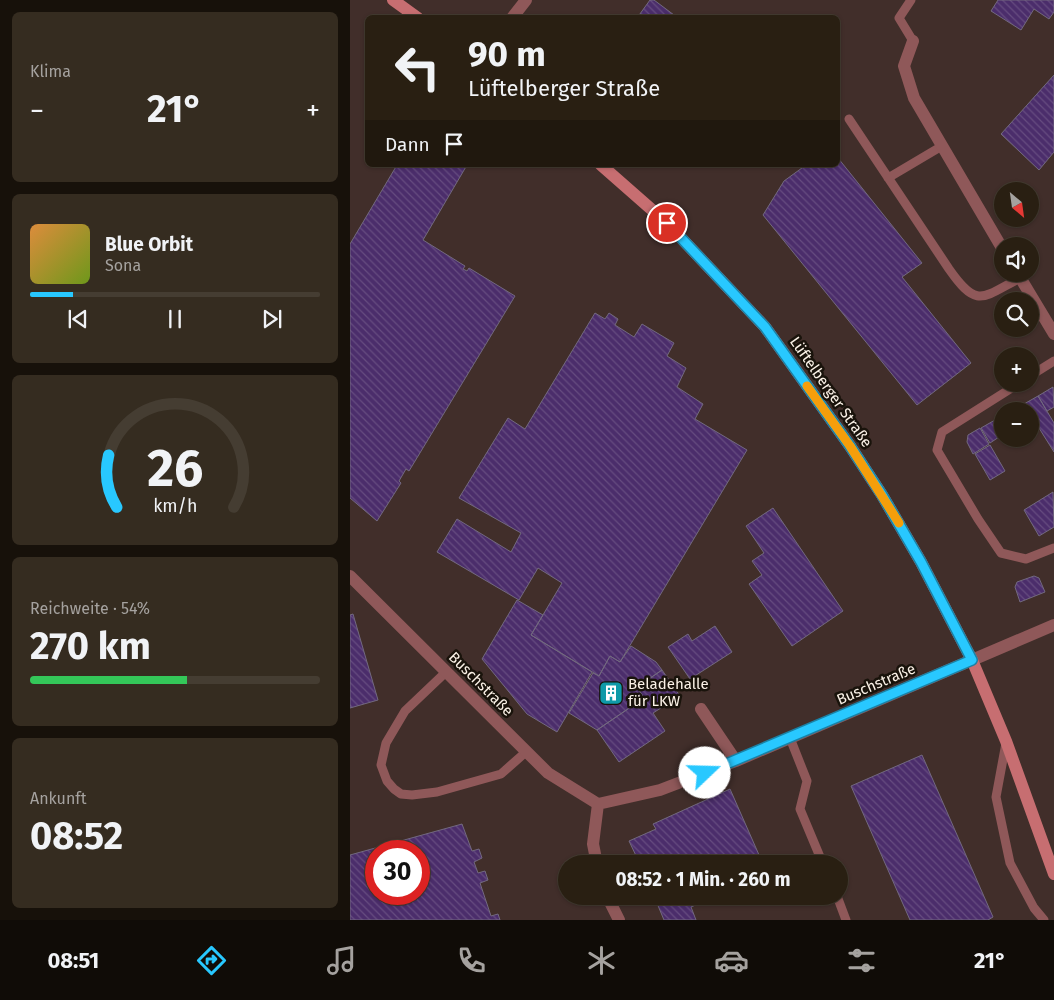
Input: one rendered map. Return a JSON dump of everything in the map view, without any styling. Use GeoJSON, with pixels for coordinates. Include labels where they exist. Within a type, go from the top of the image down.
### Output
{"type":"FeatureCollection","features":[{"type":"Feature","properties":{"kind":"main road"},"geometry":{"type":"LineString","coordinates":[[393,0],[414,15]]}},
{"type":"Feature","properties":{"kind":"main road","name":"Lüftelberger Straße"},"geometry":{"type":"LineString","coordinates":[[603,167],[667,223],[765,327],[850,446],[882,495],[921,562],[972,660],[1006,741],[1054,874]]}},
{"type":"Feature","properties":{"kind":"street"},"geometry":{"type":"LineString","coordinates":[[514,15],[526,0]]}},
{"type":"Feature","properties":{"kind":"street"},"geometry":{"type":"LineString","coordinates":[[913,41],[904,66],[914,98],[996,237]]}},
{"type":"Feature","properties":{"kind":"street"},"geometry":{"type":"LineString","coordinates":[[1023,282],[1054,334]]}},
{"type":"Feature","properties":{"kind":"street","name":"Buschstraße"},"geometry":{"type":"LineString","coordinates":[[350,576],[548,773],[598,804],[660,790],[736,761],[1054,625]]}},
{"type":"Feature","properties":{"kind":"street"},"geometry":{"type":"LineString","coordinates":[[700,710],[736,761]]}},
{"type":"Feature","properties":{"kind":"street"},"geometry":{"type":"LineString","coordinates":[[595,855],[593,844],[598,804]]}},
{"type":"Feature","properties":{"kind":"street"},"geometry":{"type":"LineString","coordinates":[[612,905],[619,920]]}},
{"type":"Feature","properties":{"kind":"lane"},"geometry":{"type":"LineString","coordinates":[[911,0],[899,18],[913,41]]}},
{"type":"Feature","properties":{"kind":"lane"},"geometry":{"type":"LineString","coordinates":[[849,119],[960,284],[971,295],[982,297],[1008,282]]}},
{"type":"Feature","properties":{"kind":"lane"},"geometry":{"type":"LineString","coordinates":[[888,178],[942,146]]}},
{"type":"Feature","properties":{"kind":"lane"},"geometry":{"type":"LineString","coordinates":[[1039,370],[1054,361]]}},
{"type":"Feature","properties":{"kind":"lane"},"geometry":{"type":"LineString","coordinates":[[1005,392],[942,432],[938,450],[978,519],[1001,553],[1026,559],[1054,548]]}},
{"type":"Feature","properties":{"kind":"lane"},"geometry":{"type":"LineString","coordinates":[[446,672],[405,711],[386,743],[381,765],[387,781],[394,789],[401,794],[412,795],[437,792],[501,774],[527,752]]}},
{"type":"Feature","properties":{"kind":"lane"},"geometry":{"type":"LineString","coordinates":[[790,738],[807,781],[800,809],[819,855]]}},
{"type":"Feature","properties":{"kind":"lane"},"geometry":{"type":"LineString","coordinates":[[1006,741],[996,797],[1010,863],[1034,908],[1044,920]]}},
{"type":"Feature","properties":{"kind":"lane"},"geometry":{"type":"LineString","coordinates":[[840,905],[846,920]]}},
{"type":"Feature","properties":{"kind":"shaded area"},"geometry":{"type":"Polygon","coordinates":[[[350,0],[1054,0],[1054,920],[350,920],[350,0]]]}},
{"type":"Feature","properties":{"kind":"building"},"geometry":{"type":"Polygon","coordinates":[[[650,0],[654,0],[674,15],[639,15],[650,0]]]}},
{"type":"Feature","properties":{"kind":"building"},"geometry":{"type":"Polygon","coordinates":[[[998,0],[1054,0],[1054,12],[1049,19],[1034,9],[1021,30],[991,11],[998,0]]]}},
{"type":"Feature","properties":{"kind":"building"},"geometry":{"type":"Polygon","coordinates":[[[1054,75],[1054,152],[1039,170],[1001,134],[1054,75]]]}},
{"type":"Feature","properties":{"kind":"building"},"geometry":{"type":"Polygon","coordinates":[[[840,160],[922,263],[902,277],[971,363],[917,405],[763,215],[784,181],[803,167],[840,167],[840,160]]]}},
{"type":"Feature","properties":{"kind":"building"},"geometry":{"type":"Polygon","coordinates":[[[396,167],[466,167],[423,240],[465,266],[463,269],[467,271],[469,268],[515,296],[409,471],[406,469],[399,481],[401,483],[377,521],[350,498],[350,244],[396,167]]]}},
{"type":"Feature","properties":{"kind":"building"},"geometry":{"type":"Polygon","coordinates":[[[595,313],[605,319],[609,313],[618,319],[615,325],[634,337],[642,324],[674,343],[667,356],[686,368],[677,387],[703,404],[695,419],[747,450],[620,662],[610,656],[599,676],[531,635],[562,583],[538,568],[519,600],[437,552],[457,519],[511,552],[521,533],[459,498],[508,418],[525,429],[595,313]]]}},
{"type":"Feature","properties":{"kind":"building"},"geometry":{"type":"Polygon","coordinates":[[[1053,387],[1054,407],[1047,411],[1038,396],[1053,387]]]}},
{"type":"Feature","properties":{"kind":"building"},"geometry":{"type":"Polygon","coordinates":[[[1038,396],[1054,423],[1054,452],[1039,428],[1039,402],[1028,402],[1038,396]]]}},
{"type":"Feature","properties":{"kind":"building"},"geometry":{"type":"Polygon","coordinates":[[[994,421],[994,440],[990,443],[981,428],[994,421]]]}},
{"type":"Feature","properties":{"kind":"building"},"geometry":{"type":"Polygon","coordinates":[[[980,428],[989,444],[973,454],[967,442],[968,435],[980,428]]]}},
{"type":"Feature","properties":{"kind":"building"},"geometry":{"type":"Polygon","coordinates":[[[990,445],[1005,471],[990,480],[975,454],[990,445]]]}},
{"type":"Feature","properties":{"kind":"building"},"geometry":{"type":"Polygon","coordinates":[[[1053,492],[1054,527],[1039,536],[1024,510],[1053,492]]]}},
{"type":"Feature","properties":{"kind":"building"},"geometry":{"type":"Polygon","coordinates":[[[773,508],[843,611],[792,646],[749,584],[762,575],[752,561],[764,553],[746,526],[773,508]]]}},
{"type":"Feature","properties":{"kind":"building"},"geometry":{"type":"Polygon","coordinates":[[[1034,576],[1039,578],[1045,592],[1020,602],[1015,587],[1017,582],[1034,576]]]}},
{"type":"Feature","properties":{"kind":"building"},"geometry":{"type":"Polygon","coordinates":[[[517,600],[543,615],[531,635],[592,672],[557,732],[527,714],[482,659],[517,600]]]}},
{"type":"Feature","properties":{"kind":"building"},"geometry":{"type":"Polygon","coordinates":[[[353,614],[378,700],[350,708],[350,615],[353,614]]]}},
{"type":"Feature","properties":{"kind":"building"},"geometry":{"type":"Polygon","coordinates":[[[715,626],[732,652],[690,679],[668,647],[688,634],[692,641],[715,626]]]}},
{"type":"Feature","properties":{"kind":"building","name":"Beladehalle für LKW"},"geometry":{"type":"Polygon","coordinates":[[[631,646],[656,662],[662,670],[637,687],[644,698],[597,730],[569,713],[593,673],[599,676],[610,656],[620,662],[631,646]]]}},
{"type":"Feature","properties":{"kind":"building"},"geometry":{"type":"Polygon","coordinates":[[[662,670],[680,696],[653,713],[665,731],[619,762],[597,730],[644,698],[637,687],[662,670]]]}},
{"type":"Feature","properties":{"kind":"building"},"geometry":{"type":"Polygon","coordinates":[[[922,755],[993,917],[988,920],[910,920],[851,786],[922,755]]]}},
{"type":"Feature","properties":{"kind":"building"},"geometry":{"type":"Polygon","coordinates":[[[730,789],[759,855],[636,855],[629,841],[656,829],[653,824],[730,789]]]}},
{"type":"Feature","properties":{"kind":"building"},"geometry":{"type":"Polygon","coordinates":[[[462,824],[472,851],[479,849],[482,858],[474,862],[478,873],[485,871],[488,880],[480,883],[491,916],[498,914],[500,920],[350,920],[350,855],[365,851],[365,905],[430,905],[430,840],[404,840],[462,824]]]}},
{"type":"Feature","properties":{"kind":"building"},"geometry":{"type":"Polygon","coordinates":[[[658,905],[696,905],[691,907],[696,920],[664,920],[658,905]]]}},
{"type":"Feature","properties":{"kind":"slow traffic"},"geometry":{"type":"LineString","coordinates":[[807,386],[850,446],[899,523]]}},
{"type":"Feature","properties":{"kind":"place","name":"Beladehalle für LKW"},"geometry":{"type":"Point","coordinates":[611,693]}},
{"type":"Feature","properties":{"kind":"route"},"geometry":{"type":"LineString","coordinates":[[667,223],[765,327],[850,446],[882,495],[921,562],[972,660],[705,773]]}}]}
